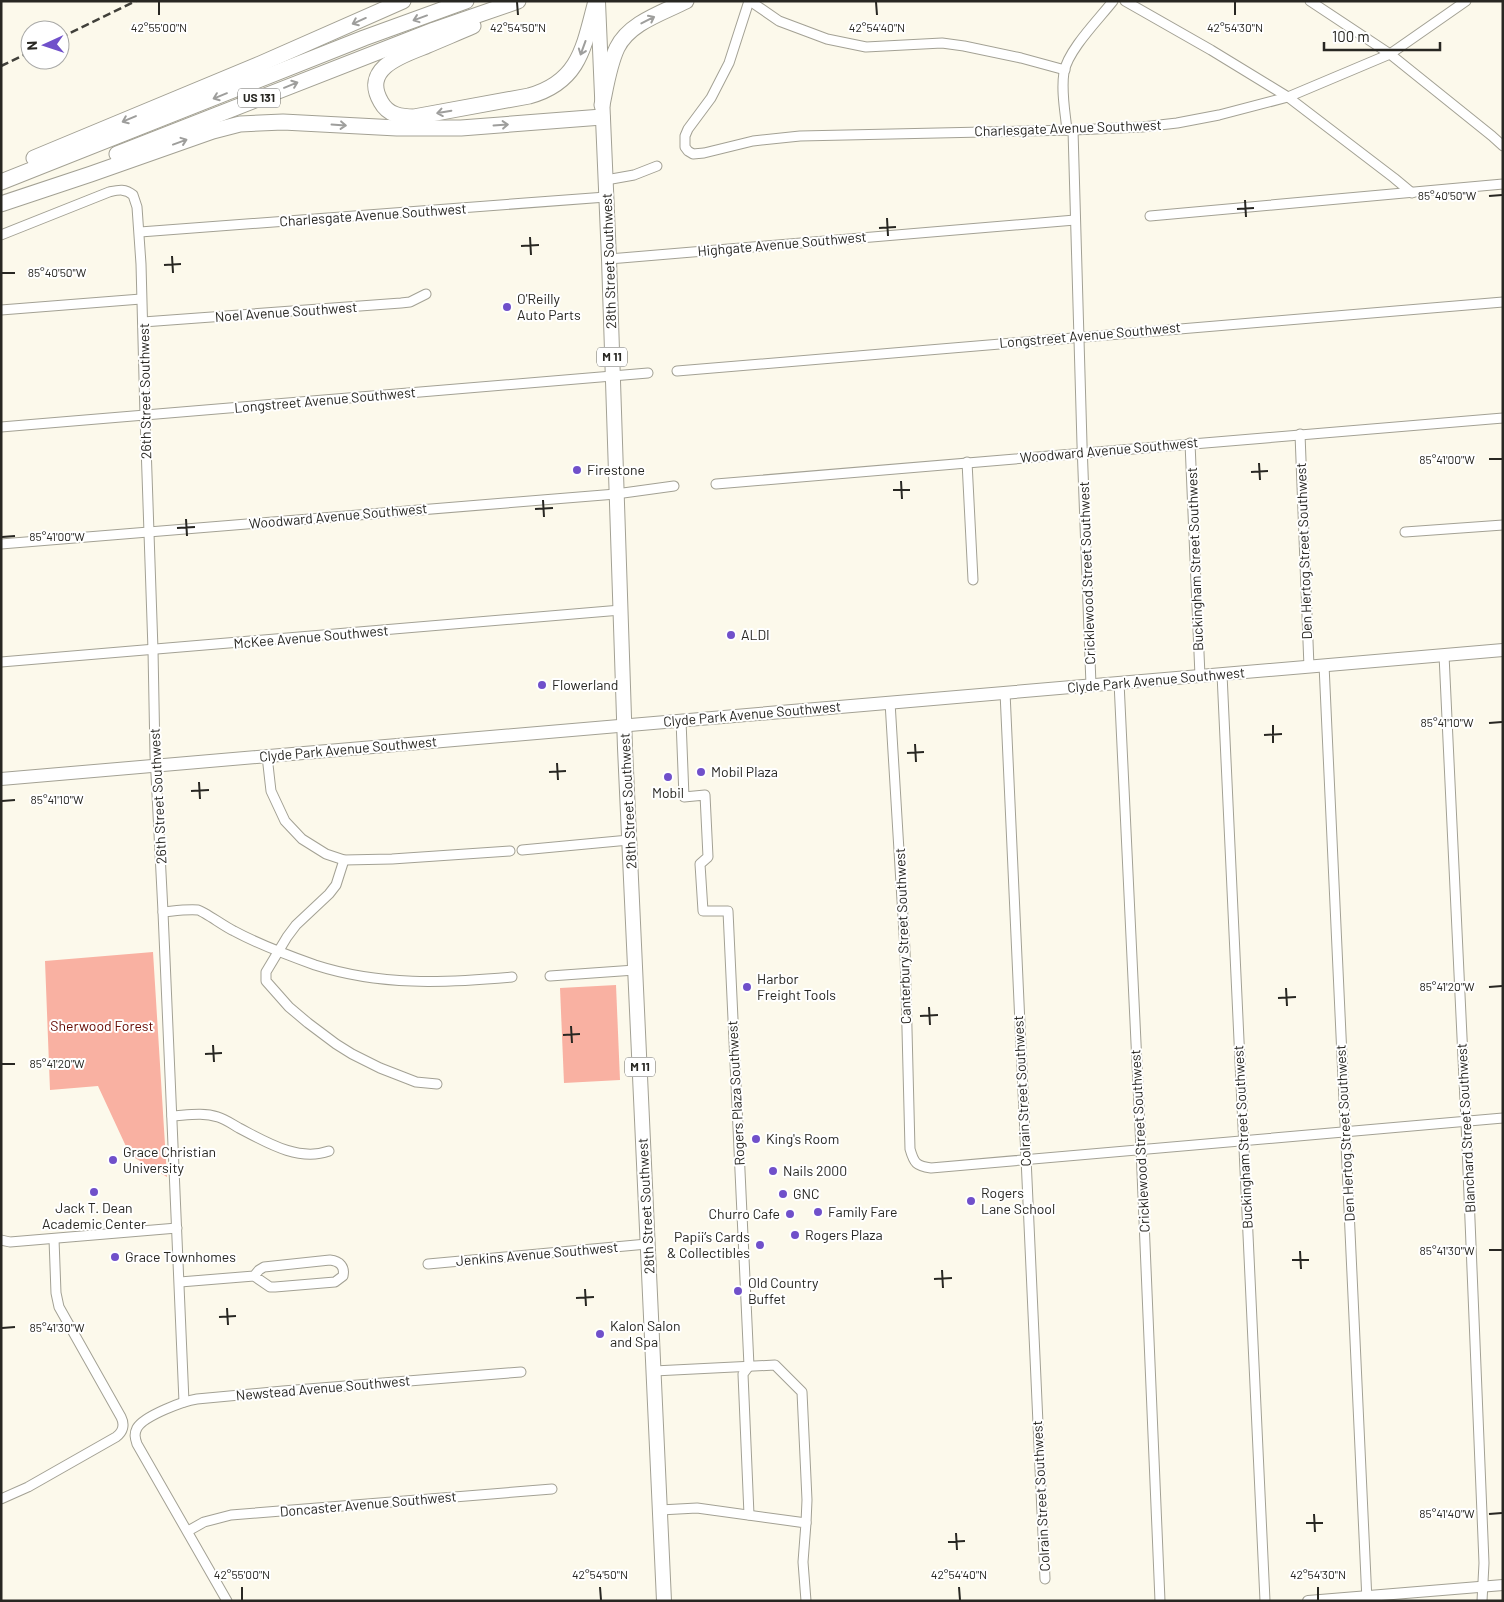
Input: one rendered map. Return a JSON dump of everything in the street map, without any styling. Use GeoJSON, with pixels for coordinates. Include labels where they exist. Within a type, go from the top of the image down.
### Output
{"type":"FeatureCollection","features":[{"type":"Feature","properties":{"kind":"highway"},"geometry":{"type":"LineString","coordinates":[[1,172],[403,1]]}},
{"type":"Feature","properties":{"kind":"highway","name":"US 131"},"geometry":{"type":"LineString","coordinates":[[1,182],[364,38],[466,1]]}},
{"type":"Feature","properties":{"kind":"highway","name":"US 131"},"geometry":{"type":"LineString","coordinates":[[1,202],[337,67],[434,30],[518,1]]}},
{"type":"Feature","properties":{"kind":"highway"},"geometry":{"type":"LineString","coordinates":[[527,1],[475,26],[400,56],[388,63],[381,71],[377,85],[378,96],[383,105],[396,115],[414,117],[529,96],[546,90],[562,80],[578,62],[585,45],[597,1]]}},
{"type":"Feature","properties":{"kind":"highway"},"geometry":{"type":"LineString","coordinates":[[1,202],[91,174],[212,130],[240,124],[284,122],[397,128],[461,128],[602,111],[613,59],[622,40],[639,25],[686,1]]}},
{"type":"Feature","properties":{"kind":"main road","name":"28th Street Southwest"},"geometry":{"type":"LineString","coordinates":[[597,1],[609,258],[624,725],[664,1601]]}},
{"type":"Feature","properties":{"kind":"main road","name":"Clyde Park Avenue Southwest"},"geometry":{"type":"LineString","coordinates":[[1,779],[1503,650]]}},
{"type":"Feature","properties":{"kind":"street"},"geometry":{"type":"LineString","coordinates":[[749,1],[779,21],[826,39],[866,47],[942,43],[1012,56],[1065,70]]}},
{"type":"Feature","properties":{"kind":"street","name":"Charlesgate Avenue Southwest"},"geometry":{"type":"LineString","coordinates":[[749,1],[729,63],[711,98],[688,128],[685,136],[685,147],[693,154],[754,141],[800,136],[1070,130],[1142,127],[1177,123],[1288,97],[1390,54],[1466,1]]}},
{"type":"Feature","properties":{"kind":"street","name":"Cricklewood Street Southwest"},"geometry":{"type":"LineString","coordinates":[[1091,685],[1075,220],[1070,130],[1063,87],[1065,70],[1073,51],[1113,1]]}},
{"type":"Feature","properties":{"kind":"street"},"geometry":{"type":"LineString","coordinates":[[1125,1],[1288,97],[1412,193]]}},
{"type":"Feature","properties":{"kind":"street"},"geometry":{"type":"LineString","coordinates":[[1310,1],[1390,54],[1503,146]]}},
{"type":"Feature","properties":{"kind":"street"},"geometry":{"type":"LineString","coordinates":[[606,180],[634,175],[656,166]]}},
{"type":"Feature","properties":{"kind":"street"},"geometry":{"type":"LineString","coordinates":[[1150,216],[1503,184]]}},
{"type":"Feature","properties":{"kind":"street","name":"26th Street Southwest"},"geometry":{"type":"LineString","coordinates":[[1,235],[109,192],[125,190],[130,192],[137,207],[140,232],[156,766],[184,1402]]}},
{"type":"Feature","properties":{"kind":"street","name":"Charlesgate Avenue Southwest"},"geometry":{"type":"LineString","coordinates":[[140,232],[606,197]]}},
{"type":"Feature","properties":{"kind":"street","name":"Highgate Avenue Southwest"},"geometry":{"type":"LineString","coordinates":[[609,258],[1075,220]]}},
{"type":"Feature","properties":{"kind":"street","name":"Noel Avenue Southwest"},"geometry":{"type":"LineString","coordinates":[[143,322],[401,304],[426,294]]}},
{"type":"Feature","properties":{"kind":"street"},"geometry":{"type":"LineString","coordinates":[[1,310],[141,299]]}},
{"type":"Feature","properties":{"kind":"street","name":"Longstreet Avenue Southwest"},"geometry":{"type":"LineString","coordinates":[[677,371],[1503,302]]}},
{"type":"Feature","properties":{"kind":"street","name":"Longstreet Avenue Southwest"},"geometry":{"type":"LineString","coordinates":[[1,427],[648,373]]}},
{"type":"Feature","properties":{"kind":"street","name":"Woodward Avenue Southwest"},"geometry":{"type":"LineString","coordinates":[[716,484],[1503,418]]}},
{"type":"Feature","properties":{"kind":"street","name":"Den Hertog Street Southwest"},"geometry":{"type":"LineString","coordinates":[[1300,434],[1309,667]]}},
{"type":"Feature","properties":{"kind":"street","name":"Buckingham Street Southwest"},"geometry":{"type":"LineString","coordinates":[[1190,443],[1200,676]]}},
{"type":"Feature","properties":{"kind":"street"},"geometry":{"type":"LineString","coordinates":[[967,462],[973,580]]}},
{"type":"Feature","properties":{"kind":"street","name":"Woodward Avenue Southwest"},"geometry":{"type":"LineString","coordinates":[[1,544],[616,494],[674,486]]}},
{"type":"Feature","properties":{"kind":"street"},"geometry":{"type":"LineString","coordinates":[[1405,532],[1503,525]]}},
{"type":"Feature","properties":{"kind":"street","name":"McKee Avenue Southwest"},"geometry":{"type":"LineString","coordinates":[[1,662],[621,610]]}},
{"type":"Feature","properties":{"kind":"street","name":"Blanchard Street Southwest"},"geometry":{"type":"LineString","coordinates":[[1444,655],[1484,1563],[1482,1601]]}},
{"type":"Feature","properties":{"kind":"street","name":"Den Hertog Street Southwest"},"geometry":{"type":"LineString","coordinates":[[1324,665],[1366,1598]]}},
{"type":"Feature","properties":{"kind":"street","name":"Buckingham Street Southwest"},"geometry":{"type":"LineString","coordinates":[[1222,674],[1264,1601]]}},
{"type":"Feature","properties":{"kind":"street","name":"Cricklewood Street Southwest"},"geometry":{"type":"LineString","coordinates":[[1119,682],[1160,1601]]}},
{"type":"Feature","properties":{"kind":"street","name":"Colrain Street Southwest"},"geometry":{"type":"LineString","coordinates":[[1005,692],[1045,1579]]}},
{"type":"Feature","properties":{"kind":"street","name":"Canterbury Street Southwest"},"geometry":{"type":"LineString","coordinates":[[890,702],[905,950],[910,1149],[914,1161],[920,1166],[931,1168],[1025,1160]]}},
{"type":"Feature","properties":{"kind":"street","name":"Rogers Plaza Southwest"},"geometry":{"type":"LineString","coordinates":[[681,720],[684,797],[705,795],[708,857],[700,864],[703,912],[728,911],[749,1366],[743,1374],[749,1515]]}},
{"type":"Feature","properties":{"kind":"street"},"geometry":{"type":"LineString","coordinates":[[267,756],[271,791],[285,821],[302,839],[326,854],[344,860],[392,859],[510,851]]}},
{"type":"Feature","properties":{"kind":"street"},"geometry":{"type":"LineString","coordinates":[[522,850],[629,840]]}},
{"type":"Feature","properties":{"kind":"street"},"geometry":{"type":"LineString","coordinates":[[344,860],[339,878],[333,890],[296,925],[277,952],[266,974],[266,982],[308,1023],[336,1044],[364,1061],[416,1082],[437,1084]]}},
{"type":"Feature","properties":{"kind":"street"},"geometry":{"type":"LineString","coordinates":[[163,912],[193,910],[202,912],[234,931],[277,952],[326,968],[375,979],[416,982],[512,977]]}},
{"type":"Feature","properties":{"kind":"street"},"geometry":{"type":"LineString","coordinates":[[550,976],[635,970]]}},
{"type":"Feature","properties":{"kind":"street"},"geometry":{"type":"LineString","coordinates":[[172,1116],[208,1114],[220,1117],[271,1145],[296,1153],[311,1155],[329,1151]]}},
{"type":"Feature","properties":{"kind":"street"},"geometry":{"type":"LineString","coordinates":[[1025,1160],[1503,1118]]}},
{"type":"Feature","properties":{"kind":"street"},"geometry":{"type":"LineString","coordinates":[[1,1240],[8,1242],[54,1239],[177,1228]]}},
{"type":"Feature","properties":{"kind":"street"},"geometry":{"type":"LineString","coordinates":[[1,1499],[28,1487],[116,1437],[123,1428],[121,1417],[60,1308],[56,1294],[54,1239]]}},
{"type":"Feature","properties":{"kind":"street","name":"Jenkins Avenue Southwest"},"geometry":{"type":"LineString","coordinates":[[428,1264],[647,1244]]}},
{"type":"Feature","properties":{"kind":"street"},"geometry":{"type":"LineString","coordinates":[[180,1282],[254,1276],[270,1287],[276,1287],[335,1282],[343,1276],[344,1271],[337,1261],[330,1260],[269,1266],[259,1270],[254,1276]]}},
{"type":"Feature","properties":{"kind":"street"},"geometry":{"type":"LineString","coordinates":[[654,1371],[774,1365],[802,1392],[807,1500],[803,1562],[806,1601]]}},
{"type":"Feature","properties":{"kind":"street","name":"Newstead Avenue Southwest"},"geometry":{"type":"LineString","coordinates":[[188,1531],[137,1444],[135,1432],[144,1421],[184,1402],[208,1398],[521,1372]]}},
{"type":"Feature","properties":{"kind":"street","name":"Doncaster Avenue Southwest"},"geometry":{"type":"LineString","coordinates":[[188,1531],[204,1522],[231,1515],[552,1489]]}},
{"type":"Feature","properties":{"kind":"street"},"geometry":{"type":"LineString","coordinates":[[660,1510],[697,1508],[806,1523]]}},
{"type":"Feature","properties":{"kind":"street"},"geometry":{"type":"LineString","coordinates":[[188,1531],[227,1601]]}},
{"type":"Feature","properties":{"kind":"street"},"geometry":{"type":"LineString","coordinates":[[1308,1601],[1366,1598],[1503,1585]]}},
{"type":"Feature","properties":{"kind":"green space","name":"Sherwood Forest"},"geometry":{"type":"Polygon","coordinates":[[[153,952],[167,1177],[130,1155],[98,1086],[50,1090],[45,961],[153,952]]]}},
{"type":"Feature","properties":{"kind":"green space"},"geometry":{"type":"Polygon","coordinates":[[[616,985],[620,1080],[564,1083],[560,988],[616,985]]]}},
{"type":"Feature","properties":{"kind":"railway"},"geometry":{"type":"LineString","coordinates":[[70,33],[136,1]]}},
{"type":"Feature","properties":{"kind":"railway"},"geometry":{"type":"LineString","coordinates":[[1,66],[20,57]]}},
{"type":"Feature","properties":{"kind":"place","name":"O'Reilly Auto Parts"},"geometry":{"type":"Point","coordinates":[507,307]}},
{"type":"Feature","properties":{"kind":"place","name":"Firestone"},"geometry":{"type":"Point","coordinates":[577,470]}},
{"type":"Feature","properties":{"kind":"place","name":"ALDI"},"geometry":{"type":"Point","coordinates":[731,635]}},
{"type":"Feature","properties":{"kind":"place","name":"Flowerland"},"geometry":{"type":"Point","coordinates":[542,685]}},
{"type":"Feature","properties":{"kind":"place","name":"Mobil Plaza"},"geometry":{"type":"Point","coordinates":[701,772]}},
{"type":"Feature","properties":{"kind":"place","name":"Mobil"},"geometry":{"type":"Point","coordinates":[668,777]}},
{"type":"Feature","properties":{"kind":"place","name":"Harbor Freight Tools"},"geometry":{"type":"Point","coordinates":[747,987]}},
{"type":"Feature","properties":{"kind":"place","name":"King's Room"},"geometry":{"type":"Point","coordinates":[756,1139]}},
{"type":"Feature","properties":{"kind":"place","name":"Grace Christian University"},"geometry":{"type":"Point","coordinates":[113,1160]}},
{"type":"Feature","properties":{"kind":"place","name":"Nails 2000"},"geometry":{"type":"Point","coordinates":[773,1171]}},
{"type":"Feature","properties":{"kind":"place","name":"Jack T. Dean Academic Center"},"geometry":{"type":"Point","coordinates":[94,1192]}},
{"type":"Feature","properties":{"kind":"place","name":"GNC"},"geometry":{"type":"Point","coordinates":[783,1194]}},
{"type":"Feature","properties":{"kind":"place","name":"Rogers Lane School"},"geometry":{"type":"Point","coordinates":[971,1201]}},
{"type":"Feature","properties":{"kind":"place","name":"Family Fare"},"geometry":{"type":"Point","coordinates":[818,1212]}},
{"type":"Feature","properties":{"kind":"place","name":"Churro Cafe"},"geometry":{"type":"Point","coordinates":[790,1214]}},
{"type":"Feature","properties":{"kind":"place","name":"Rogers Plaza"},"geometry":{"type":"Point","coordinates":[795,1235]}},
{"type":"Feature","properties":{"kind":"place","name":"Papii’s Cards & Collectibles"},"geometry":{"type":"Point","coordinates":[760,1245]}},
{"type":"Feature","properties":{"kind":"place","name":"Grace Townhomes"},"geometry":{"type":"Point","coordinates":[115,1257]}},
{"type":"Feature","properties":{"kind":"place","name":"Old Country Buffet"},"geometry":{"type":"Point","coordinates":[738,1291]}},
{"type":"Feature","properties":{"kind":"place","name":"Kalon Salon and Spa"},"geometry":{"type":"Point","coordinates":[600,1334]}}]}
